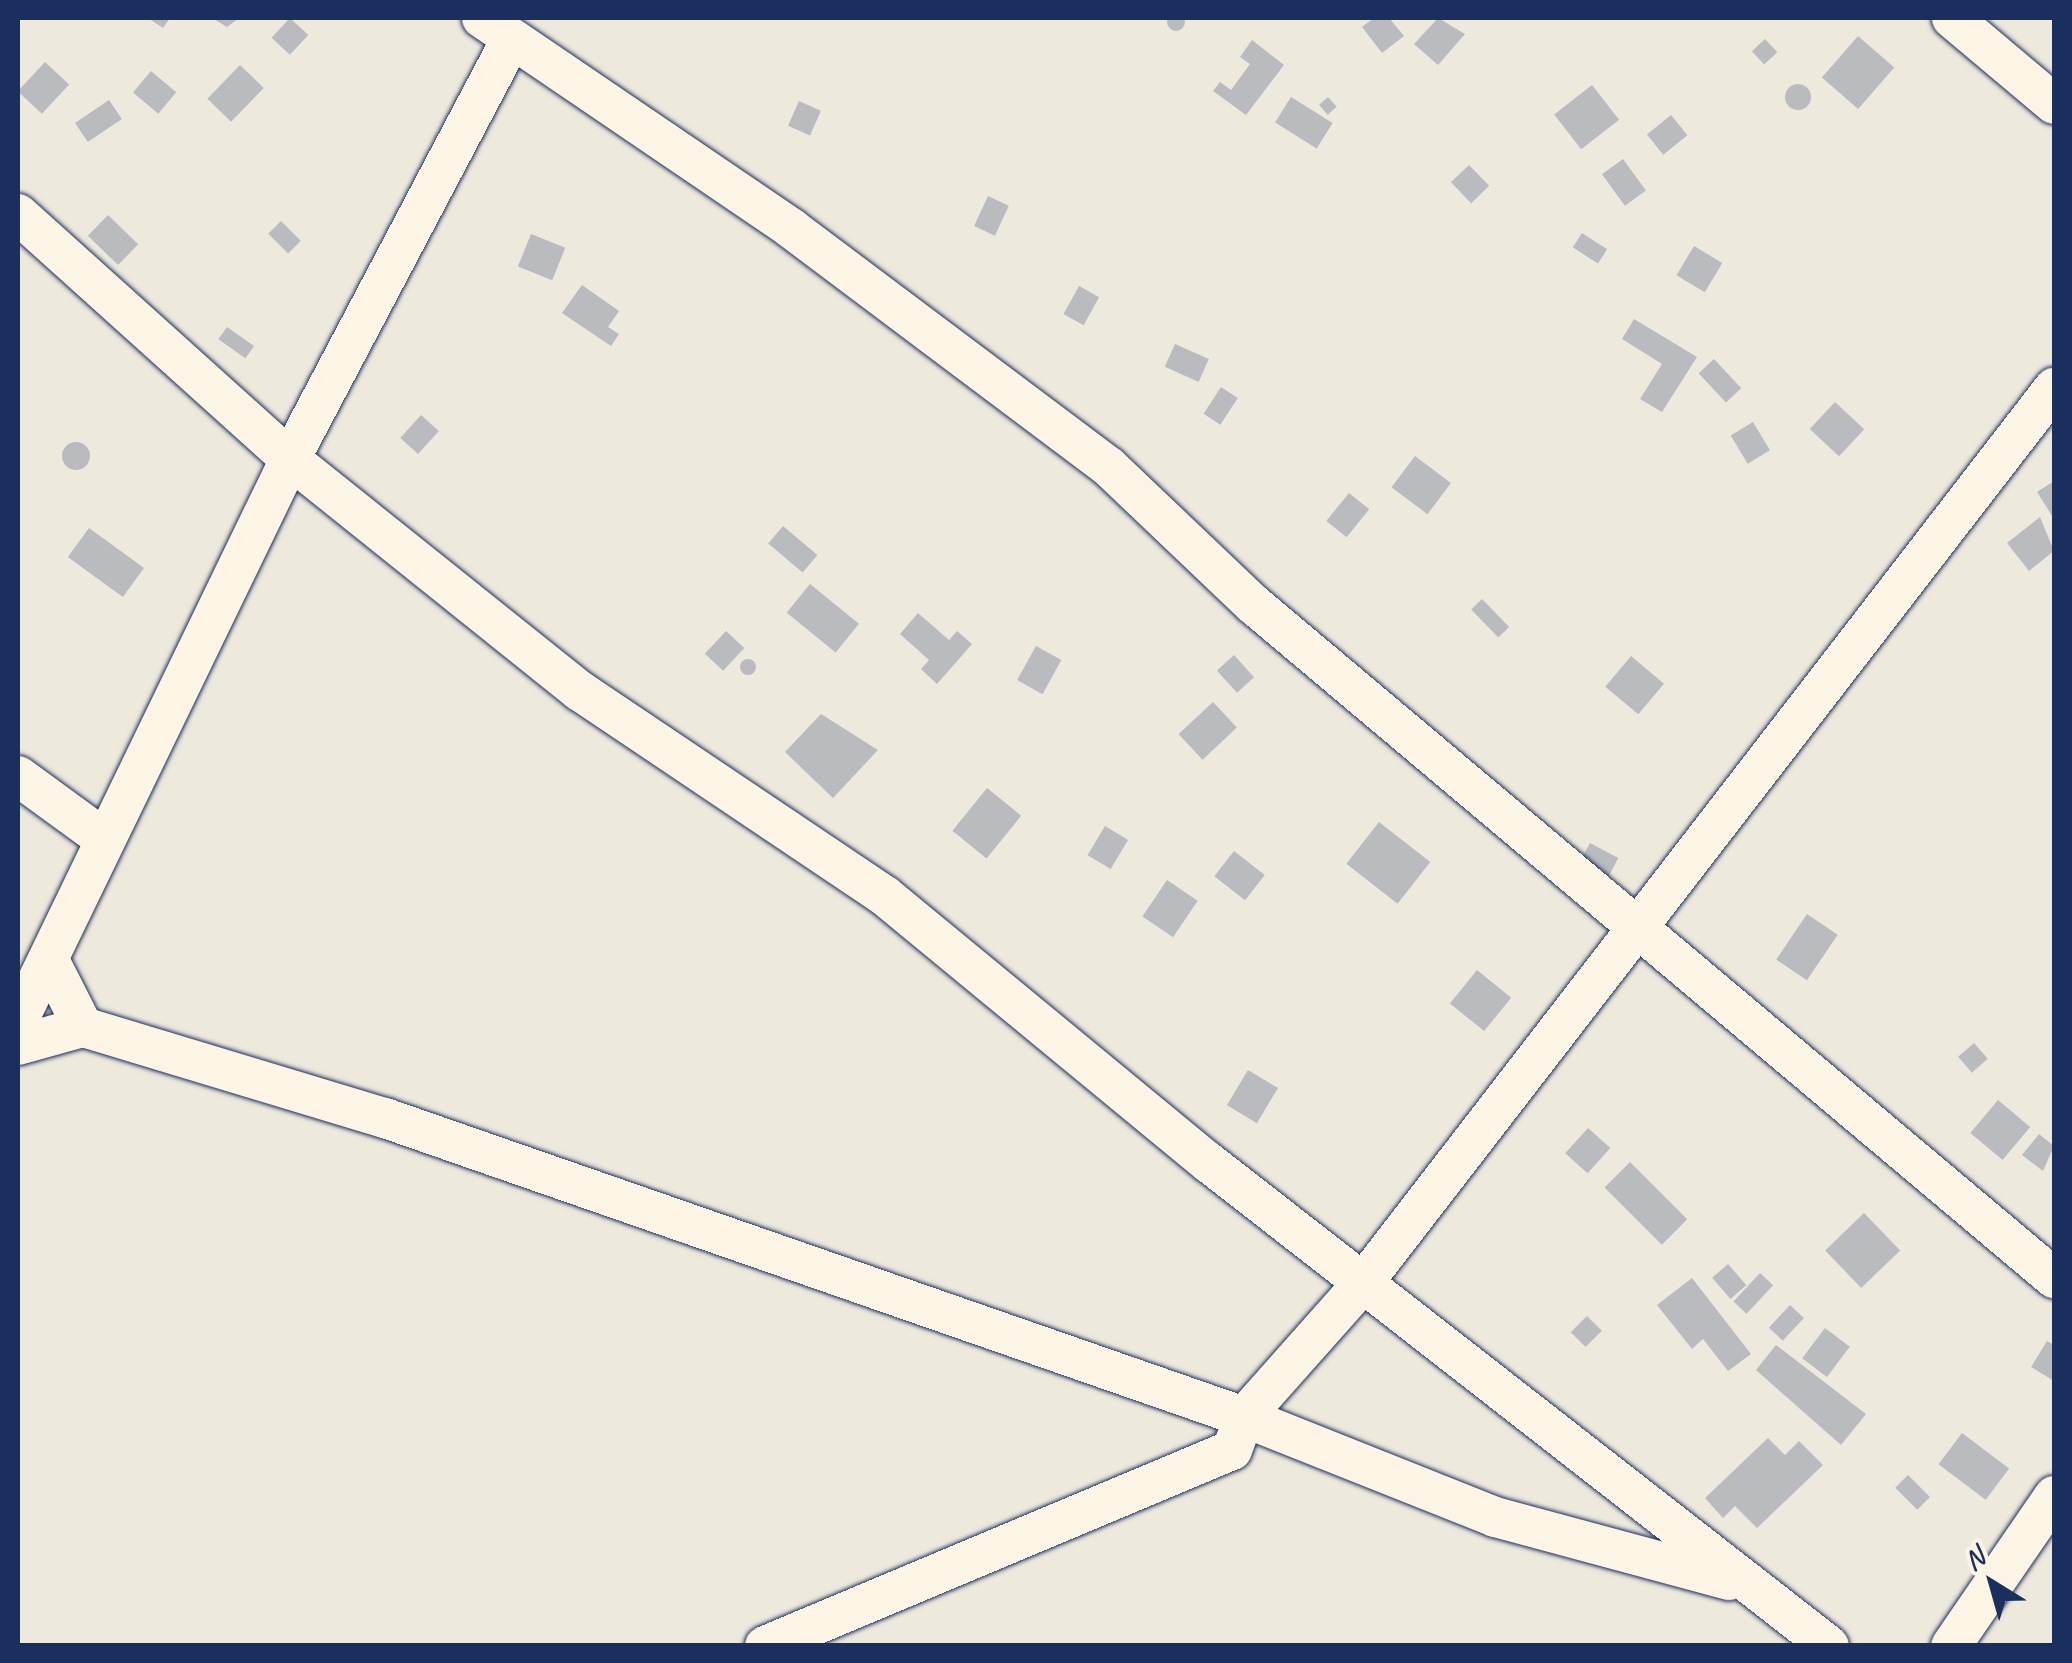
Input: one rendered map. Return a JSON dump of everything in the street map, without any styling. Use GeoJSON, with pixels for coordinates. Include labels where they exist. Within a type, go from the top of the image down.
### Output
{"type":"FeatureCollection","features":[{"type":"Feature","properties":{"kind":"street"},"geometry":{"type":"LineString","coordinates":[[1952,18],[2054,104]]}},
{"type":"Feature","properties":{"kind":"street"},"geometry":{"type":"LineString","coordinates":[[18,1021],[496,29],[792,229],[1108,467],[1253,604],[1634,930],[2054,1278]]}},
{"type":"Feature","properties":{"kind":"street"},"geometry":{"type":"LineString","coordinates":[[18,214],[290,458],[580,690],[885,896],[1363,1283],[1830,1646]]}},
{"type":"Feature","properties":{"kind":"street"},"geometry":{"type":"LineString","coordinates":[[765,1646],[1232,1450],[1244,1417],[1363,1283],[2054,388]]}},
{"type":"Feature","properties":{"kind":"street"},"geometry":{"type":"LineString","coordinates":[[18,776],[103,838]]}},
{"type":"Feature","properties":{"kind":"street"},"geometry":{"type":"LineString","coordinates":[[49,960],[83,1027]]}},
{"type":"Feature","properties":{"kind":"street"},"geometry":{"type":"LineString","coordinates":[[18,1045],[83,1027],[385,1118],[1244,1417],[1495,1517],[1746,1584]]}},
{"type":"Feature","properties":{"kind":"street"},"geometry":{"type":"LineString","coordinates":[[1951,1646],[2054,1496]]}},
{"type":"Feature","properties":{"kind":"building"},"geometry":{"type":"Polygon","coordinates":[[[1176,13],[1185,22],[1176,31],[1167,22],[1176,13]]]}},
{"type":"Feature","properties":{"kind":"building"},"geometry":{"type":"Polygon","coordinates":[[[148,18],[170,18],[163,28],[148,18]]]}},
{"type":"Feature","properties":{"kind":"building"},"geometry":{"type":"Polygon","coordinates":[[[212,18],[239,18],[227,27],[212,18]]]}},
{"type":"Feature","properties":{"kind":"building"},"geometry":{"type":"Polygon","coordinates":[[[290,18],[308,35],[290,55],[272,38],[290,18]]]}},
{"type":"Feature","properties":{"kind":"building"},"geometry":{"type":"Polygon","coordinates":[[[1374,18],[1389,18],[1404,36],[1382,53],[1362,27],[1374,18]]]}},
{"type":"Feature","properties":{"kind":"building"},"geometry":{"type":"Polygon","coordinates":[[[1438,18],[1465,34],[1438,65],[1414,44],[1438,18]]]}},
{"type":"Feature","properties":{"kind":"building"},"geometry":{"type":"Polygon","coordinates":[[[1858,36],[1894,67],[1858,109],[1822,78],[1858,36]]]}},
{"type":"Feature","properties":{"kind":"building"},"geometry":{"type":"Polygon","coordinates":[[[1765,39],[1777,52],[1764,64],[1752,51],[1765,39]]]}},
{"type":"Feature","properties":{"kind":"building"},"geometry":{"type":"Polygon","coordinates":[[[1252,40],[1284,65],[1246,115],[1213,91],[1220,82],[1231,90],[1250,64],[1240,57],[1252,40]]]}},
{"type":"Feature","properties":{"kind":"building"},"geometry":{"type":"Polygon","coordinates":[[[45,62],[69,85],[42,114],[18,91],[45,62]]]}},
{"type":"Feature","properties":{"kind":"building"},"geometry":{"type":"Polygon","coordinates":[[[240,65],[264,88],[231,122],[207,99],[240,65]]]}},
{"type":"Feature","properties":{"kind":"building"},"geometry":{"type":"Polygon","coordinates":[[[151,71],[176,92],[158,114],[133,92],[151,71]]]}},
{"type":"Feature","properties":{"kind":"building"},"geometry":{"type":"Polygon","coordinates":[[[1798,84],[1807,88],[1811,97],[1807,106],[1798,110],[1789,106],[1785,97],[1789,88],[1798,84]]]}},
{"type":"Feature","properties":{"kind":"building"},"geometry":{"type":"Polygon","coordinates":[[[1592,85],[1619,120],[1581,149],[1554,115],[1592,85]]]}},
{"type":"Feature","properties":{"kind":"building"},"geometry":{"type":"Polygon","coordinates":[[[1291,97],[1333,123],[1317,148],[1275,122],[1291,97]]]}},
{"type":"Feature","properties":{"kind":"building"},"geometry":{"type":"Polygon","coordinates":[[[1328,97],[1337,107],[1328,115],[1319,105],[1328,97]]]}},
{"type":"Feature","properties":{"kind":"building"},"geometry":{"type":"Polygon","coordinates":[[[109,100],[122,119],[88,142],[75,123],[109,100]]]}},
{"type":"Feature","properties":{"kind":"building"},"geometry":{"type":"Polygon","coordinates":[[[799,101],[821,111],[810,135],[788,126],[799,101]]]}},
{"type":"Feature","properties":{"kind":"building"},"geometry":{"type":"Polygon","coordinates":[[[1671,115],[1687,135],[1663,155],[1647,135],[1671,115]]]}},
{"type":"Feature","properties":{"kind":"building"},"geometry":{"type":"Polygon","coordinates":[[[1623,159],[1646,191],[1625,206],[1602,174],[1623,159]]]}},
{"type":"Feature","properties":{"kind":"building"},"geometry":{"type":"Polygon","coordinates":[[[1469,165],[1489,186],[1471,203],[1451,182],[1469,165]]]}},
{"type":"Feature","properties":{"kind":"building"},"geometry":{"type":"Polygon","coordinates":[[[988,196],[1009,206],[995,236],[974,226],[988,196]]]}},
{"type":"Feature","properties":{"kind":"building"},"geometry":{"type":"Polygon","coordinates":[[[108,215],[138,244],[118,265],[88,236],[108,215]]]}},
{"type":"Feature","properties":{"kind":"building"},"geometry":{"type":"Polygon","coordinates":[[[281,221],[301,241],[288,254],[268,234],[281,221]]]}},
{"type":"Feature","properties":{"kind":"building"},"geometry":{"type":"Polygon","coordinates":[[[1582,233],[1607,249],[1598,264],[1573,247],[1582,233]]]}},
{"type":"Feature","properties":{"kind":"building"},"geometry":{"type":"Polygon","coordinates":[[[531,234],[565,248],[552,280],[518,266],[531,234]]]}},
{"type":"Feature","properties":{"kind":"building"},"geometry":{"type":"Polygon","coordinates":[[[1694,246],[1722,263],[1705,292],[1676,275],[1694,246]]]}},
{"type":"Feature","properties":{"kind":"building"},"geometry":{"type":"Polygon","coordinates":[[[582,285],[619,311],[608,327],[619,334],[611,346],[562,313],[582,285]]]}},
{"type":"Feature","properties":{"kind":"building"},"geometry":{"type":"Polygon","coordinates":[[[1079,286],[1099,297],[1084,325],[1063,314],[1079,286]]]}},
{"type":"Feature","properties":{"kind":"building"},"geometry":{"type":"Polygon","coordinates":[[[1634,319],[1697,357],[1662,412],[1640,399],[1662,364],[1622,339],[1634,319]]]}},
{"type":"Feature","properties":{"kind":"building"},"geometry":{"type":"Polygon","coordinates":[[[227,327],[254,346],[245,358],[218,339],[227,327]]]}},
{"type":"Feature","properties":{"kind":"building"},"geometry":{"type":"Polygon","coordinates":[[[1175,344],[1209,359],[1199,382],[1165,367],[1175,344]]]}},
{"type":"Feature","properties":{"kind":"building"},"geometry":{"type":"Polygon","coordinates":[[[1714,359],[1741,388],[1726,403],[1699,373],[1714,359]]]}},
{"type":"Feature","properties":{"kind":"building"},"geometry":{"type":"Polygon","coordinates":[[[1221,387],[1238,398],[1220,425],[1204,414],[1221,387]]]}},
{"type":"Feature","properties":{"kind":"building"},"geometry":{"type":"Polygon","coordinates":[[[1835,402],[1864,429],[1839,456],[1810,429],[1835,402]]]}},
{"type":"Feature","properties":{"kind":"building"},"geometry":{"type":"Polygon","coordinates":[[[421,415],[439,431],[418,454],[400,438],[421,415]]]}},
{"type":"Feature","properties":{"kind":"building"},"geometry":{"type":"Polygon","coordinates":[[[1753,422],[1770,450],[1748,464],[1731,435],[1753,422]]]}},
{"type":"Feature","properties":{"kind":"building"},"geometry":{"type":"Polygon","coordinates":[[[76,442],[86,446],[90,456],[86,466],[76,470],[66,466],[62,456],[66,446],[76,442]]]}},
{"type":"Feature","properties":{"kind":"building"},"geometry":{"type":"Polygon","coordinates":[[[1415,456],[1451,483],[1427,514],[1392,487],[1415,456]]]}},
{"type":"Feature","properties":{"kind":"building"},"geometry":{"type":"Polygon","coordinates":[[[2054,481],[2054,519],[2037,492],[2054,481]]]}},
{"type":"Feature","properties":{"kind":"building"},"geometry":{"type":"Polygon","coordinates":[[[1349,493],[1369,509],[1347,537],[1326,521],[1349,493]]]}},
{"type":"Feature","properties":{"kind":"building"},"geometry":{"type":"Polygon","coordinates":[[[2040,517],[2054,551],[2029,571],[2007,543],[2040,517]]]}},
{"type":"Feature","properties":{"kind":"building"},"geometry":{"type":"Polygon","coordinates":[[[783,526],[817,555],[803,573],[768,544],[783,526]]]}},
{"type":"Feature","properties":{"kind":"building"},"geometry":{"type":"Polygon","coordinates":[[[89,528],[144,568],[123,597],[68,557],[89,528]]]}},
{"type":"Feature","properties":{"kind":"building"},"geometry":{"type":"Polygon","coordinates":[[[810,584],[859,624],[836,652],[787,613],[810,584]]]}},
{"type":"Feature","properties":{"kind":"building"},"geometry":{"type":"Polygon","coordinates":[[[1482,599],[1509,627],[1498,637],[1471,609],[1482,599]]]}},
{"type":"Feature","properties":{"kind":"building"},"geometry":{"type":"Polygon","coordinates":[[[918,613],[949,640],[957,631],[972,644],[937,684],[921,669],[929,660],[900,634],[918,613]]]}},
{"type":"Feature","properties":{"kind":"building"},"geometry":{"type":"Polygon","coordinates":[[[726,631],[744,648],[723,671],[705,654],[726,631]]]}},
{"type":"Feature","properties":{"kind":"building"},"geometry":{"type":"Polygon","coordinates":[[[1036,646],[1061,660],[1042,694],[1017,680],[1036,646]]]}},
{"type":"Feature","properties":{"kind":"building"},"geometry":{"type":"Polygon","coordinates":[[[1234,655],[1254,677],[1237,693],[1217,670],[1234,655]]]}},
{"type":"Feature","properties":{"kind":"building"},"geometry":{"type":"Polygon","coordinates":[[[1631,656],[1664,684],[1638,714],[1605,687],[1631,656]]]}},
{"type":"Feature","properties":{"kind":"building"},"geometry":{"type":"Polygon","coordinates":[[[748,659],[756,667],[748,675],[740,667],[748,659]]]}},
{"type":"Feature","properties":{"kind":"building"},"geometry":{"type":"Polygon","coordinates":[[[1213,702],[1237,728],[1202,760],[1179,734],[1213,702]]]}},
{"type":"Feature","properties":{"kind":"building"},"geometry":{"type":"Polygon","coordinates":[[[821,714],[878,750],[833,798],[785,752],[821,714]]]}},
{"type":"Feature","properties":{"kind":"building"},"geometry":{"type":"Polygon","coordinates":[[[987,788],[1021,816],[987,858],[952,831],[987,788]]]}},
{"type":"Feature","properties":{"kind":"building"},"geometry":{"type":"Polygon","coordinates":[[[1379,822],[1430,862],[1398,904],[1346,864],[1379,822]]]}},
{"type":"Feature","properties":{"kind":"building"},"geometry":{"type":"Polygon","coordinates":[[[1105,826],[1128,840],[1111,869],[1087,855],[1105,826]]]}},
{"type":"Feature","properties":{"kind":"building"},"geometry":{"type":"Polygon","coordinates":[[[1590,843],[1618,858],[1608,877],[1580,862],[1590,843]]]}},
{"type":"Feature","properties":{"kind":"building"},"geometry":{"type":"Polygon","coordinates":[[[1234,851],[1265,875],[1245,900],[1214,876],[1234,851]]]}},
{"type":"Feature","properties":{"kind":"building"},"geometry":{"type":"Polygon","coordinates":[[[1167,880],[1198,901],[1173,937],[1142,916],[1167,880]]]}},
{"type":"Feature","properties":{"kind":"building"},"geometry":{"type":"Polygon","coordinates":[[[1807,914],[1838,935],[1807,980],[1776,960],[1807,914]]]}},
{"type":"Feature","properties":{"kind":"building"},"geometry":{"type":"Polygon","coordinates":[[[1477,970],[1511,998],[1484,1031],[1450,1003],[1477,970]]]}},
{"type":"Feature","properties":{"kind":"building"},"geometry":{"type":"Polygon","coordinates":[[[1974,1043],[1988,1059],[1972,1073],[1958,1057],[1974,1043]]]}},
{"type":"Feature","properties":{"kind":"building"},"geometry":{"type":"Polygon","coordinates":[[[1248,1070],[1278,1088],[1257,1123],[1227,1105],[1248,1070]]]}},
{"type":"Feature","properties":{"kind":"building"},"geometry":{"type":"Polygon","coordinates":[[[1998,1100],[2030,1127],[2003,1160],[1970,1133],[1998,1100]]]}},
{"type":"Feature","properties":{"kind":"building"},"geometry":{"type":"Polygon","coordinates":[[[1588,1128],[1610,1148],[1588,1173],[1565,1153],[1588,1128]]]}},
{"type":"Feature","properties":{"kind":"building"},"geometry":{"type":"Polygon","coordinates":[[[2039,1134],[2054,1146],[2043,1171],[2022,1155],[2039,1134]]]}},
{"type":"Feature","properties":{"kind":"building"},"geometry":{"type":"Polygon","coordinates":[[[1630,1162],[1687,1219],[1662,1245],[1605,1187],[1630,1162]]]}},
{"type":"Feature","properties":{"kind":"building"},"geometry":{"type":"Polygon","coordinates":[[[1864,1213],[1900,1250],[1861,1288],[1825,1251],[1864,1213]]]}},
{"type":"Feature","properties":{"kind":"building"},"geometry":{"type":"Polygon","coordinates":[[[1728,1264],[1746,1285],[1731,1299],[1712,1278],[1728,1264]]]}},
{"type":"Feature","properties":{"kind":"building"},"geometry":{"type":"Polygon","coordinates":[[[1760,1273],[1773,1285],[1747,1314],[1733,1302],[1760,1273]]]}},
{"type":"Feature","properties":{"kind":"building"},"geometry":{"type":"Polygon","coordinates":[[[1692,1278],[1751,1354],[1728,1371],[1703,1339],[1692,1349],[1657,1305],[1692,1278]]]}},
{"type":"Feature","properties":{"kind":"building"},"geometry":{"type":"Polygon","coordinates":[[[1790,1305],[1804,1318],[1783,1341],[1769,1328],[1790,1305]]]}},
{"type":"Feature","properties":{"kind":"building"},"geometry":{"type":"Polygon","coordinates":[[[1587,1316],[1602,1331],[1586,1347],[1571,1332],[1587,1316]]]}},
{"type":"Feature","properties":{"kind":"building"},"geometry":{"type":"Polygon","coordinates":[[[1825,1328],[1850,1347],[1827,1377],[1802,1358],[1825,1328]]]}},
{"type":"Feature","properties":{"kind":"building"},"geometry":{"type":"Polygon","coordinates":[[[2047,1341],[2054,1345],[2054,1381],[2031,1367],[2047,1341]]]}},
{"type":"Feature","properties":{"kind":"building"},"geometry":{"type":"Polygon","coordinates":[[[1776,1345],[1866,1414],[1841,1445],[1756,1370],[1776,1345]]]}},
{"type":"Feature","properties":{"kind":"building"},"geometry":{"type":"Polygon","coordinates":[[[1962,1433],[2009,1469],[1986,1500],[1939,1464],[1962,1433]]]}},
{"type":"Feature","properties":{"kind":"building"},"geometry":{"type":"Polygon","coordinates":[[[1768,1438],[1785,1455],[1799,1441],[1823,1465],[1757,1528],[1735,1506],[1723,1518],[1705,1498],[1768,1438]]]}},
{"type":"Feature","properties":{"kind":"building"},"geometry":{"type":"Polygon","coordinates":[[[1908,1475],[1930,1497],[1917,1510],[1895,1488],[1908,1475]]]}}]}
